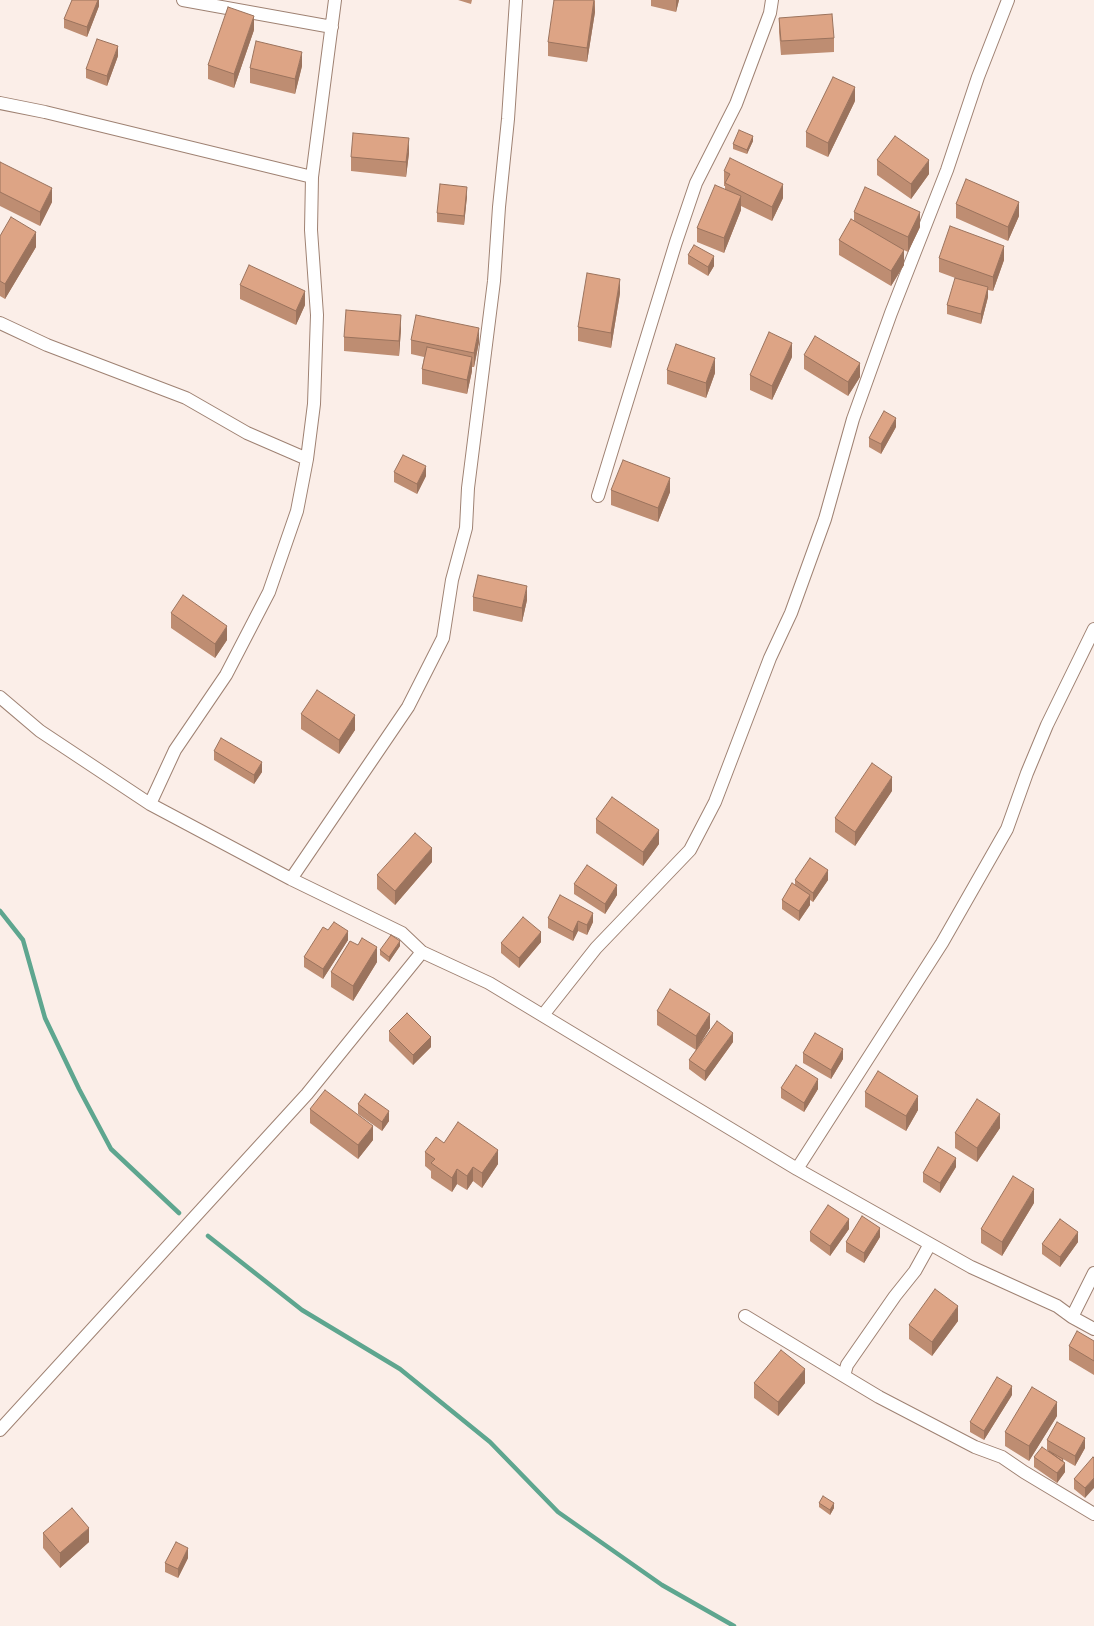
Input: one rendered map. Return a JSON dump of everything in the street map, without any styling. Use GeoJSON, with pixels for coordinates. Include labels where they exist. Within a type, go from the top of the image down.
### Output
{"type":"FeatureCollection","features":[{"type":"Feature","properties":{"kind":"street"},"geometry":{"type":"LineString","coordinates":[[183,0],[332,27]]}},
{"type":"Feature","properties":{"kind":"street"},"geometry":{"type":"LineString","coordinates":[[150,804],[175,750],[226,675],[269,592],[297,511],[307,459],[314,404],[317,314],[311,230],[312,177],[335,0]]}},
{"type":"Feature","properties":{"kind":"street"},"geometry":{"type":"LineString","coordinates":[[291,879],[408,707],[443,638],[452,580],[466,528],[468,488],[494,281],[499,207],[513,57],[516,0]]}},
{"type":"Feature","properties":{"kind":"street"},"geometry":{"type":"LineString","coordinates":[[598,496],[676,242],[696,183],[736,104],[767,20],[772,0]]}},
{"type":"Feature","properties":{"kind":"street"},"geometry":{"type":"LineString","coordinates":[[543,1015],[596,948],[690,850],[715,802],[770,658],[791,613],[825,519],[855,412],[891,313],[947,170],[978,77],[1008,0]]}},
{"type":"Feature","properties":{"kind":"street"},"geometry":{"type":"LineString","coordinates":[[0,104],[45,112],[312,177]]}},
{"type":"Feature","properties":{"kind":"street"},"geometry":{"type":"LineString","coordinates":[[0,323],[47,346],[186,398],[246,432],[307,459]]}},
{"type":"Feature","properties":{"kind":"street"},"geometry":{"type":"LineString","coordinates":[[797,1169],[942,943],[1007,829],[1027,773],[1047,726],[1094,629]]}},
{"type":"Feature","properties":{"kind":"street"},"geometry":{"type":"LineString","coordinates":[[0,697],[40,731],[150,804],[291,879],[402,933],[422,952],[489,983],[797,1169],[970,1267],[1058,1306],[1072,1317],[1094,1330]]}},
{"type":"Feature","properties":{"kind":"street"},"geometry":{"type":"LineString","coordinates":[[0,1430],[307,1094],[422,952]]}},
{"type":"Feature","properties":{"kind":"street"},"geometry":{"type":"LineString","coordinates":[[844,1376],[847,1365],[915,1271],[930,1244]]}},
{"type":"Feature","properties":{"kind":"street"},"geometry":{"type":"LineString","coordinates":[[1072,1317],[1094,1273]]}},
{"type":"Feature","properties":{"kind":"street"},"geometry":{"type":"LineString","coordinates":[[745,1316],[879,1397],[969,1444],[1002,1457],[1094,1514]]}},
{"type":"Feature","properties":{"kind":"building"},"geometry":{"type":"Polygon","coordinates":[[[72,0],[98,0],[87,27],[64,19],[72,0]]]}},
{"type":"Feature","properties":{"kind":"building"},"geometry":{"type":"Polygon","coordinates":[[[554,0],[594,0],[587,48],[548,42],[554,0]]]}},
{"type":"Feature","properties":{"kind":"building"},"geometry":{"type":"Polygon","coordinates":[[[228,7],[254,16],[234,74],[208,65],[228,7]]]}},
{"type":"Feature","properties":{"kind":"building"},"geometry":{"type":"Polygon","coordinates":[[[832,14],[834,38],[781,41],[779,18],[832,14]]]}},
{"type":"Feature","properties":{"kind":"building"},"geometry":{"type":"Polygon","coordinates":[[[97,39],[118,46],[107,76],[86,69],[97,39]]]}},
{"type":"Feature","properties":{"kind":"building"},"geometry":{"type":"Polygon","coordinates":[[[256,41],[302,52],[295,79],[250,68],[256,41]]]}},
{"type":"Feature","properties":{"kind":"building"},"geometry":{"type":"Polygon","coordinates":[[[833,77],[855,87],[828,143],[806,132],[833,77]]]}},
{"type":"Feature","properties":{"kind":"building"},"geometry":{"type":"Polygon","coordinates":[[[739,130],[753,136],[747,150],[733,144],[739,130]]]}},
{"type":"Feature","properties":{"kind":"building"},"geometry":{"type":"Polygon","coordinates":[[[353,133],[409,138],[406,162],[351,157],[353,133]]]}},
{"type":"Feature","properties":{"kind":"building"},"geometry":{"type":"Polygon","coordinates":[[[895,136],[929,160],[911,184],[877,160],[895,136]]]}},
{"type":"Feature","properties":{"kind":"building"},"geometry":{"type":"Polygon","coordinates":[[[730,158],[783,184],[772,207],[725,183],[730,174],[724,171],[730,158]]]}},
{"type":"Feature","properties":{"kind":"building"},"geometry":{"type":"Polygon","coordinates":[[[0,162],[52,188],[40,212],[0,192],[0,162]]]}},
{"type":"Feature","properties":{"kind":"building"},"geometry":{"type":"Polygon","coordinates":[[[966,179],[1019,202],[1008,227],[956,204],[966,179]]]}},
{"type":"Feature","properties":{"kind":"building"},"geometry":{"type":"Polygon","coordinates":[[[440,184],[467,187],[464,216],[437,213],[440,184]]]}},
{"type":"Feature","properties":{"kind":"building"},"geometry":{"type":"Polygon","coordinates":[[[715,185],[741,196],[724,238],[697,228],[715,185]]]}},
{"type":"Feature","properties":{"kind":"building"},"geometry":{"type":"Polygon","coordinates":[[[865,187],[920,212],[908,237],[854,212],[865,187]]]}},
{"type":"Feature","properties":{"kind":"building"},"geometry":{"type":"Polygon","coordinates":[[[11,217],[36,232],[5,284],[0,281],[0,236],[11,217]]]}},
{"type":"Feature","properties":{"kind":"building"},"geometry":{"type":"Polygon","coordinates":[[[851,219],[904,250],[891,271],[839,240],[851,219]]]}},
{"type":"Feature","properties":{"kind":"building"},"geometry":{"type":"Polygon","coordinates":[[[950,226],[1004,246],[993,277],[939,258],[950,226]]]}},
{"type":"Feature","properties":{"kind":"building"},"geometry":{"type":"Polygon","coordinates":[[[694,245],[714,256],[708,267],[688,255],[694,245]]]}},
{"type":"Feature","properties":{"kind":"building"},"geometry":{"type":"Polygon","coordinates":[[[249,265],[305,291],[296,311],[240,285],[249,265]]]}},
{"type":"Feature","properties":{"kind":"building"},"geometry":{"type":"Polygon","coordinates":[[[587,273],[620,279],[611,333],[578,327],[587,273]]]}},
{"type":"Feature","properties":{"kind":"building"},"geometry":{"type":"Polygon","coordinates":[[[955,278],[988,287],[981,314],[947,305],[955,278]]]}},
{"type":"Feature","properties":{"kind":"building"},"geometry":{"type":"Polygon","coordinates":[[[346,310],[401,315],[399,341],[344,337],[346,310]]]}},
{"type":"Feature","properties":{"kind":"building"},"geometry":{"type":"Polygon","coordinates":[[[416,315],[479,328],[474,353],[411,340],[416,315]]]}},
{"type":"Feature","properties":{"kind":"building"},"geometry":{"type":"Polygon","coordinates":[[[769,332],[792,343],[772,386],[750,375],[769,332]]]}},
{"type":"Feature","properties":{"kind":"building"},"geometry":{"type":"Polygon","coordinates":[[[815,336],[860,363],[848,382],[804,355],[815,336]]]}},
{"type":"Feature","properties":{"kind":"building"},"geometry":{"type":"Polygon","coordinates":[[[676,344],[715,358],[706,383],[667,370],[676,344]]]}},
{"type":"Feature","properties":{"kind":"building"},"geometry":{"type":"Polygon","coordinates":[[[427,347],[472,357],[467,380],[422,369],[427,347]]]}},
{"type":"Feature","properties":{"kind":"building"},"geometry":{"type":"Polygon","coordinates":[[[884,411],[896,418],[881,444],[869,438],[884,411]]]}},
{"type":"Feature","properties":{"kind":"building"},"geometry":{"type":"Polygon","coordinates":[[[403,455],[426,466],[417,484],[394,472],[403,455]]]}},
{"type":"Feature","properties":{"kind":"building"},"geometry":{"type":"Polygon","coordinates":[[[623,460],[670,478],[658,508],[611,490],[623,460]]]}},
{"type":"Feature","properties":{"kind":"building"},"geometry":{"type":"Polygon","coordinates":[[[478,575],[527,586],[522,608],[473,597],[478,575]]]}},
{"type":"Feature","properties":{"kind":"building"},"geometry":{"type":"Polygon","coordinates":[[[183,595],[227,626],[215,644],[171,613],[183,595]]]}},
{"type":"Feature","properties":{"kind":"building"},"geometry":{"type":"Polygon","coordinates":[[[317,690],[355,715],[339,740],[301,714],[317,690]]]}},
{"type":"Feature","properties":{"kind":"building"},"geometry":{"type":"Polygon","coordinates":[[[221,738],[262,762],[254,775],[214,751],[221,738]]]}},
{"type":"Feature","properties":{"kind":"building"},"geometry":{"type":"Polygon","coordinates":[[[872,763],[892,777],[855,832],[835,818],[872,763]]]}},
{"type":"Feature","properties":{"kind":"building"},"geometry":{"type":"Polygon","coordinates":[[[612,797],[659,830],[643,852],[596,819],[612,797]]]}},
{"type":"Feature","properties":{"kind":"building"},"geometry":{"type":"Polygon","coordinates":[[[415,833],[432,848],[395,891],[377,875],[415,833]]]}},
{"type":"Feature","properties":{"kind":"building"},"geometry":{"type":"Polygon","coordinates":[[[810,858],[828,870],[813,893],[795,880],[810,858]]]}},
{"type":"Feature","properties":{"kind":"building"},"geometry":{"type":"Polygon","coordinates":[[[587,865],[617,885],[605,904],[574,884],[587,865]]]}},
{"type":"Feature","properties":{"kind":"building"},"geometry":{"type":"Polygon","coordinates":[[[792,883],[810,895],[799,911],[782,900],[792,883]]]}},
{"type":"Feature","properties":{"kind":"building"},"geometry":{"type":"Polygon","coordinates":[[[560,895],[593,913],[587,925],[578,921],[573,932],[548,918],[560,895]]]}},
{"type":"Feature","properties":{"kind":"building"},"geometry":{"type":"Polygon","coordinates":[[[523,917],[541,932],[519,958],[501,943],[523,917]]]}},
{"type":"Feature","properties":{"kind":"building"},"geometry":{"type":"Polygon","coordinates":[[[334,922],[348,931],[323,969],[304,957],[323,927],[328,930],[334,922]]]}},
{"type":"Feature","properties":{"kind":"building"},"geometry":{"type":"Polygon","coordinates":[[[391,935],[400,941],[389,957],[380,950],[391,935]]]}},
{"type":"Feature","properties":{"kind":"building"},"geometry":{"type":"Polygon","coordinates":[[[362,938],[377,947],[353,986],[331,972],[350,941],[358,945],[362,938]]]}},
{"type":"Feature","properties":{"kind":"building"},"geometry":{"type":"Polygon","coordinates":[[[670,989],[710,1014],[696,1036],[657,1011],[670,989]]]}},
{"type":"Feature","properties":{"kind":"building"},"geometry":{"type":"Polygon","coordinates":[[[407,1013],[431,1037],[413,1055],[389,1031],[407,1013]]]}},
{"type":"Feature","properties":{"kind":"building"},"geometry":{"type":"Polygon","coordinates":[[[717,1021],[733,1033],[705,1071],[689,1060],[717,1021]]]}},
{"type":"Feature","properties":{"kind":"building"},"geometry":{"type":"Polygon","coordinates":[[[815,1033],[843,1049],[831,1070],[803,1053],[815,1033]]]}},
{"type":"Feature","properties":{"kind":"building"},"geometry":{"type":"Polygon","coordinates":[[[796,1065],[818,1079],[804,1103],[781,1088],[796,1065]]]}},
{"type":"Feature","properties":{"kind":"building"},"geometry":{"type":"Polygon","coordinates":[[[878,1071],[918,1096],[906,1116],[865,1092],[878,1071]]]}},
{"type":"Feature","properties":{"kind":"building"},"geometry":{"type":"Polygon","coordinates":[[[325,1090],[373,1126],[358,1145],[310,1109],[325,1090]]]}},
{"type":"Feature","properties":{"kind":"building"},"geometry":{"type":"Polygon","coordinates":[[[365,1094],[389,1111],[382,1122],[358,1104],[365,1094]]]}},
{"type":"Feature","properties":{"kind":"building"},"geometry":{"type":"Polygon","coordinates":[[[977,1099],[1000,1114],[977,1148],[955,1133],[977,1099]]]}},
{"type":"Feature","properties":{"kind":"building"},"geometry":{"type":"Polygon","coordinates":[[[458,1122],[498,1150],[482,1173],[473,1167],[467,1176],[457,1169],[452,1178],[431,1163],[435,1159],[425,1152],[436,1137],[444,1143],[458,1122]]]}},
{"type":"Feature","properties":{"kind":"building"},"geometry":{"type":"Polygon","coordinates":[[[938,1147],[956,1158],[940,1183],[923,1173],[938,1147]]]}},
{"type":"Feature","properties":{"kind":"building"},"geometry":{"type":"Polygon","coordinates":[[[1013,1176],[1034,1189],[1002,1242],[981,1229],[1013,1176]]]}},
{"type":"Feature","properties":{"kind":"building"},"geometry":{"type":"Polygon","coordinates":[[[828,1205],[849,1219],[830,1246],[810,1232],[828,1205]]]}},
{"type":"Feature","properties":{"kind":"building"},"geometry":{"type":"Polygon","coordinates":[[[862,1216],[880,1228],[864,1253],[846,1242],[862,1216]]]}},
{"type":"Feature","properties":{"kind":"building"},"geometry":{"type":"Polygon","coordinates":[[[1060,1219],[1078,1232],[1060,1257],[1042,1244],[1060,1219]]]}},
{"type":"Feature","properties":{"kind":"building"},"geometry":{"type":"Polygon","coordinates":[[[935,1289],[958,1306],[932,1342],[909,1325],[935,1289]]]}},
{"type":"Feature","properties":{"kind":"building"},"geometry":{"type":"Polygon","coordinates":[[[1077,1331],[1094,1341],[1094,1361],[1069,1346],[1077,1331]]]}},
{"type":"Feature","properties":{"kind":"building"},"geometry":{"type":"Polygon","coordinates":[[[781,1350],[805,1369],[778,1402],[754,1383],[781,1350]]]}},
{"type":"Feature","properties":{"kind":"building"},"geometry":{"type":"Polygon","coordinates":[[[997,1377],[1012,1386],[984,1431],[970,1422],[997,1377]]]}},
{"type":"Feature","properties":{"kind":"building"},"geometry":{"type":"Polygon","coordinates":[[[1032,1387],[1057,1402],[1029,1446],[1005,1432],[1032,1387]]]}},
{"type":"Feature","properties":{"kind":"building"},"geometry":{"type":"Polygon","coordinates":[[[1057,1422],[1085,1438],[1075,1456],[1047,1440],[1057,1422]]]}},
{"type":"Feature","properties":{"kind":"building"},"geometry":{"type":"Polygon","coordinates":[[[1042,1447],[1065,1463],[1057,1473],[1034,1457],[1042,1447]]]}},
{"type":"Feature","properties":{"kind":"building"},"geometry":{"type":"Polygon","coordinates":[[[1049,1451],[1063,1459],[1062,1461],[1049,1451]]]}},
{"type":"Feature","properties":{"kind":"building"},"geometry":{"type":"Polygon","coordinates":[[[1093,1457],[1094,1478],[1085,1488],[1074,1479],[1093,1457]]]}},
{"type":"Feature","properties":{"kind":"building"},"geometry":{"type":"Polygon","coordinates":[[[823,1496],[834,1503],[830,1510],[819,1503],[823,1496]]]}},
{"type":"Feature","properties":{"kind":"building"},"geometry":{"type":"Polygon","coordinates":[[[72,1508],[89,1528],[60,1553],[43,1533],[72,1508]]]}},
{"type":"Feature","properties":{"kind":"building"},"geometry":{"type":"Polygon","coordinates":[[[176,1542],[188,1548],[178,1569],[165,1563],[176,1542]]]}},
{"type":"Feature","properties":{"kind":"waterway"},"geometry":{"type":"LineString","coordinates":[[0,911],[23,940],[45,1018],[79,1089],[111,1149],[179,1213]]}},
{"type":"Feature","properties":{"kind":"waterway"},"geometry":{"type":"LineString","coordinates":[[208,1236],[302,1310],[400,1369],[490,1442],[558,1512],[662,1585],[734,1626]]}}]}
